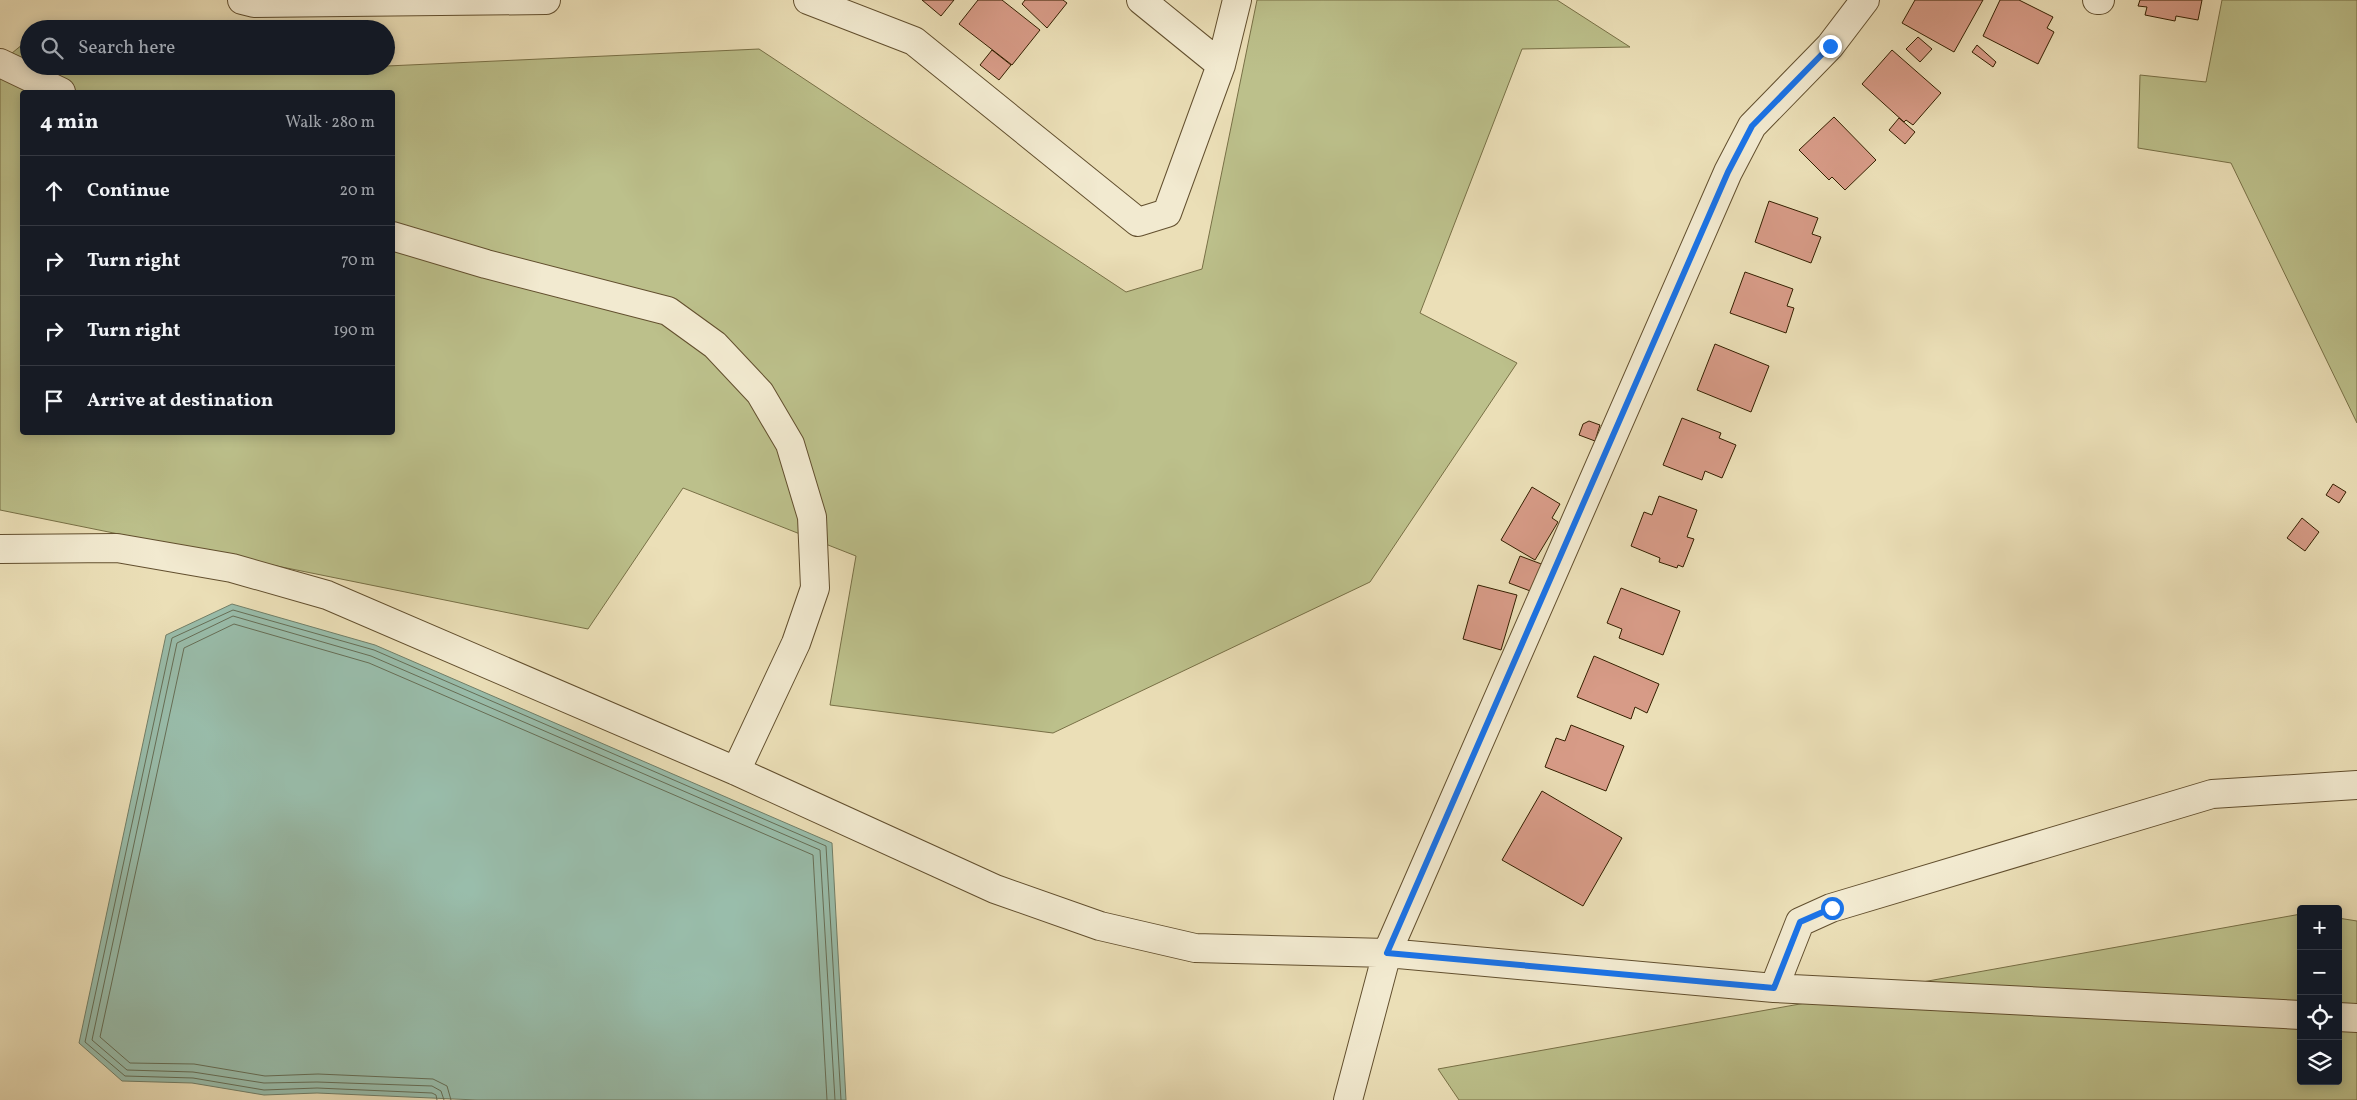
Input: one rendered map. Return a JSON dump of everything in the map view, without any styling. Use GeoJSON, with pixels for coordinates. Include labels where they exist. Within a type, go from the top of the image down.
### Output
{"type":"FeatureCollection","features":[{"type":"Feature","properties":{"kind":"street"},"geometry":{"type":"LineString","coordinates":[[242,0],[254,3],[546,0]]}},
{"type":"Feature","properties":{"kind":"street"},"geometry":{"type":"LineString","coordinates":[[808,0],[914,41],[1138,222],[1167,213],[1221,65],[1237,0]]}},
{"type":"Feature","properties":{"kind":"street"},"geometry":{"type":"LineString","coordinates":[[1141,0],[1221,65]]}},
{"type":"Feature","properties":{"kind":"street"},"geometry":{"type":"LineString","coordinates":[[1348,1100],[1387,953],[1728,172],[1752,126],[1830,46],[1865,0]]}},
{"type":"Feature","properties":{"kind":"street"},"geometry":{"type":"LineString","coordinates":[[0,63],[20,73]]}},
{"type":"Feature","properties":{"kind":"street"},"geometry":{"type":"LineString","coordinates":[[25,75],[57,90]]}},
{"type":"Feature","properties":{"kind":"street"},"geometry":{"type":"LineString","coordinates":[[395,237],[486,264],[668,311],[715,345],[760,393],[790,444],[812,517],[815,588],[796,642],[736,771]]}},
{"type":"Feature","properties":{"kind":"street"},"geometry":{"type":"LineString","coordinates":[[0,549],[118,548],[232,568],[327,595],[736,771],[994,889],[1100,926],[1195,948],[1387,953],[1774,988],[2297,1015]]}},
{"type":"Feature","properties":{"kind":"street"},"geometry":{"type":"LineString","coordinates":[[1774,988],[1800,922],[1832,908],[2212,794],[2357,785]]}},
{"type":"Feature","properties":{"kind":"street"},"geometry":{"type":"LineString","coordinates":[[2342,1017],[2357,1018]]}},
{"type":"Feature","properties":{"kind":"green space"},"geometry":{"type":"Polygon","coordinates":[[[1257,0],[1557,0],[1630,47],[1522,49],[1420,313],[1517,363],[1370,582],[1053,733],[830,705],[856,556],[683,488],[588,629],[0,510],[0,63],[20,46],[20,75],[395,75],[395,66],[759,49],[1126,292],[1202,269],[1257,0]]]}},
{"type":"Feature","properties":{"kind":"green space"},"geometry":{"type":"Polygon","coordinates":[[[2222,0],[2357,0],[2357,423],[2231,163],[2138,148],[2140,75],[2206,82],[2222,0]]]}},
{"type":"Feature","properties":{"kind":"green space"},"geometry":{"type":"Polygon","coordinates":[[[2297,915],[2297,1085],[2342,1085],[2342,919],[2357,921],[2357,1100],[1459,1100],[1438,1069],[2297,915]]]}},
{"type":"Feature","properties":{"kind":"water"},"geometry":{"type":"Polygon","coordinates":[[[232,604],[375,645],[832,843],[846,1100],[477,1100],[317,1093],[264,1095],[192,1083],[122,1081],[79,1043],[166,635],[232,604]]]}},
{"type":"Feature","properties":{"kind":"building"},"geometry":{"type":"Polygon","coordinates":[[[922,0],[954,0],[941,16],[922,0]]]}},
{"type":"Feature","properties":{"kind":"building"},"geometry":{"type":"Polygon","coordinates":[[[978,0],[1002,0],[1040,30],[1012,65],[959,24],[978,0]]]}},
{"type":"Feature","properties":{"kind":"building"},"geometry":{"type":"Polygon","coordinates":[[[1025,0],[1063,0],[1067,3],[1047,28],[1022,4],[1025,0]]]}},
{"type":"Feature","properties":{"kind":"building"},"geometry":{"type":"Polygon","coordinates":[[[1915,0],[1983,0],[1954,52],[1902,23],[1915,0]]]}},
{"type":"Feature","properties":{"kind":"building"},"geometry":{"type":"Polygon","coordinates":[[[2000,0],[2019,0],[2053,17],[2047,28],[2054,32],[2038,64],[1983,36],[2000,0]]]}},
{"type":"Feature","properties":{"kind":"building"},"geometry":{"type":"Polygon","coordinates":[[[2140,0],[2202,0],[2198,20],[2176,16],[2175,21],[2145,15],[2147,7],[2138,6],[2140,0]]]}},
{"type":"Feature","properties":{"kind":"building"},"geometry":{"type":"Polygon","coordinates":[[[1918,37],[1932,49],[1920,62],[1906,49],[1918,37]]]}},
{"type":"Feature","properties":{"kind":"building"},"geometry":{"type":"Polygon","coordinates":[[[1977,45],[1996,62],[1993,67],[1972,52],[1977,45]]]}},
{"type":"Feature","properties":{"kind":"building"},"geometry":{"type":"Polygon","coordinates":[[[992,50],[1011,65],[999,80],[980,65],[992,50]]]}},
{"type":"Feature","properties":{"kind":"building"},"geometry":{"type":"Polygon","coordinates":[[[1892,50],[1941,93],[1913,125],[1906,120],[1904,122],[1862,84],[1892,50]]]}},
{"type":"Feature","properties":{"kind":"building"},"geometry":{"type":"Polygon","coordinates":[[[1834,117],[1876,160],[1845,190],[1832,177],[1829,180],[1799,150],[1834,117]]]}},
{"type":"Feature","properties":{"kind":"building"},"geometry":{"type":"Polygon","coordinates":[[[1899,118],[1915,132],[1905,144],[1889,130],[1899,118]]]}},
{"type":"Feature","properties":{"kind":"building"},"geometry":{"type":"Polygon","coordinates":[[[1769,201],[1818,218],[1812,234],[1821,237],[1811,263],[1755,242],[1769,201]]]}},
{"type":"Feature","properties":{"kind":"building"},"geometry":{"type":"Polygon","coordinates":[[[1745,272],[1793,289],[1787,306],[1794,308],[1786,333],[1730,313],[1745,272]]]}},
{"type":"Feature","properties":{"kind":"building"},"geometry":{"type":"Polygon","coordinates":[[[1715,344],[1769,366],[1751,412],[1697,390],[1715,344]]]}},
{"type":"Feature","properties":{"kind":"building"},"geometry":{"type":"Polygon","coordinates":[[[1682,418],[1721,433],[1719,438],[1736,445],[1722,478],[1705,471],[1702,480],[1663,465],[1682,418]]]}},
{"type":"Feature","properties":{"kind":"building"},"geometry":{"type":"Polygon","coordinates":[[[1589,421],[1600,425],[1595,441],[1579,435],[1583,424],[1589,421]]]}},
{"type":"Feature","properties":{"kind":"building"},"geometry":{"type":"Polygon","coordinates":[[[2333,484],[2346,492],[2339,503],[2326,495],[2333,484]]]}},
{"type":"Feature","properties":{"kind":"building"},"geometry":{"type":"Polygon","coordinates":[[[1532,487],[1560,504],[1552,518],[1558,522],[1535,560],[1501,540],[1532,487]]]}},
{"type":"Feature","properties":{"kind":"building"},"geometry":{"type":"Polygon","coordinates":[[[1659,496],[1697,510],[1687,537],[1694,539],[1683,567],[1678,565],[1677,568],[1659,562],[1660,558],[1631,546],[1644,512],[1652,515],[1659,496]]]}},
{"type":"Feature","properties":{"kind":"building"},"geometry":{"type":"Polygon","coordinates":[[[2302,518],[2319,532],[2305,551],[2287,538],[2302,518]]]}},
{"type":"Feature","properties":{"kind":"building"},"geometry":{"type":"Polygon","coordinates":[[[1520,556],[1544,565],[1533,592],[1509,583],[1520,556]]]}},
{"type":"Feature","properties":{"kind":"building"},"geometry":{"type":"Polygon","coordinates":[[[1478,585],[1517,595],[1501,650],[1463,639],[1478,585]]]}},
{"type":"Feature","properties":{"kind":"building"},"geometry":{"type":"Polygon","coordinates":[[[1621,588],[1680,611],[1663,655],[1619,638],[1622,629],[1607,623],[1621,588]]]}},
{"type":"Feature","properties":{"kind":"building"},"geometry":{"type":"Polygon","coordinates":[[[1594,656],[1659,684],[1647,713],[1635,707],[1631,719],[1577,697],[1594,656]]]}},
{"type":"Feature","properties":{"kind":"building"},"geometry":{"type":"Polygon","coordinates":[[[1571,725],[1624,746],[1606,791],[1545,767],[1556,738],[1565,741],[1571,725]]]}},
{"type":"Feature","properties":{"kind":"building"},"geometry":{"type":"Polygon","coordinates":[[[1542,791],[1622,838],[1583,906],[1502,860],[1542,791]]]}},
{"type":"Feature","properties":{"kind":"route"},"geometry":{"type":"LineString","coordinates":[[1830,46],[1752,126],[1728,172],[1387,953],[1774,988],[1800,922],[1832,908]]}}]}
